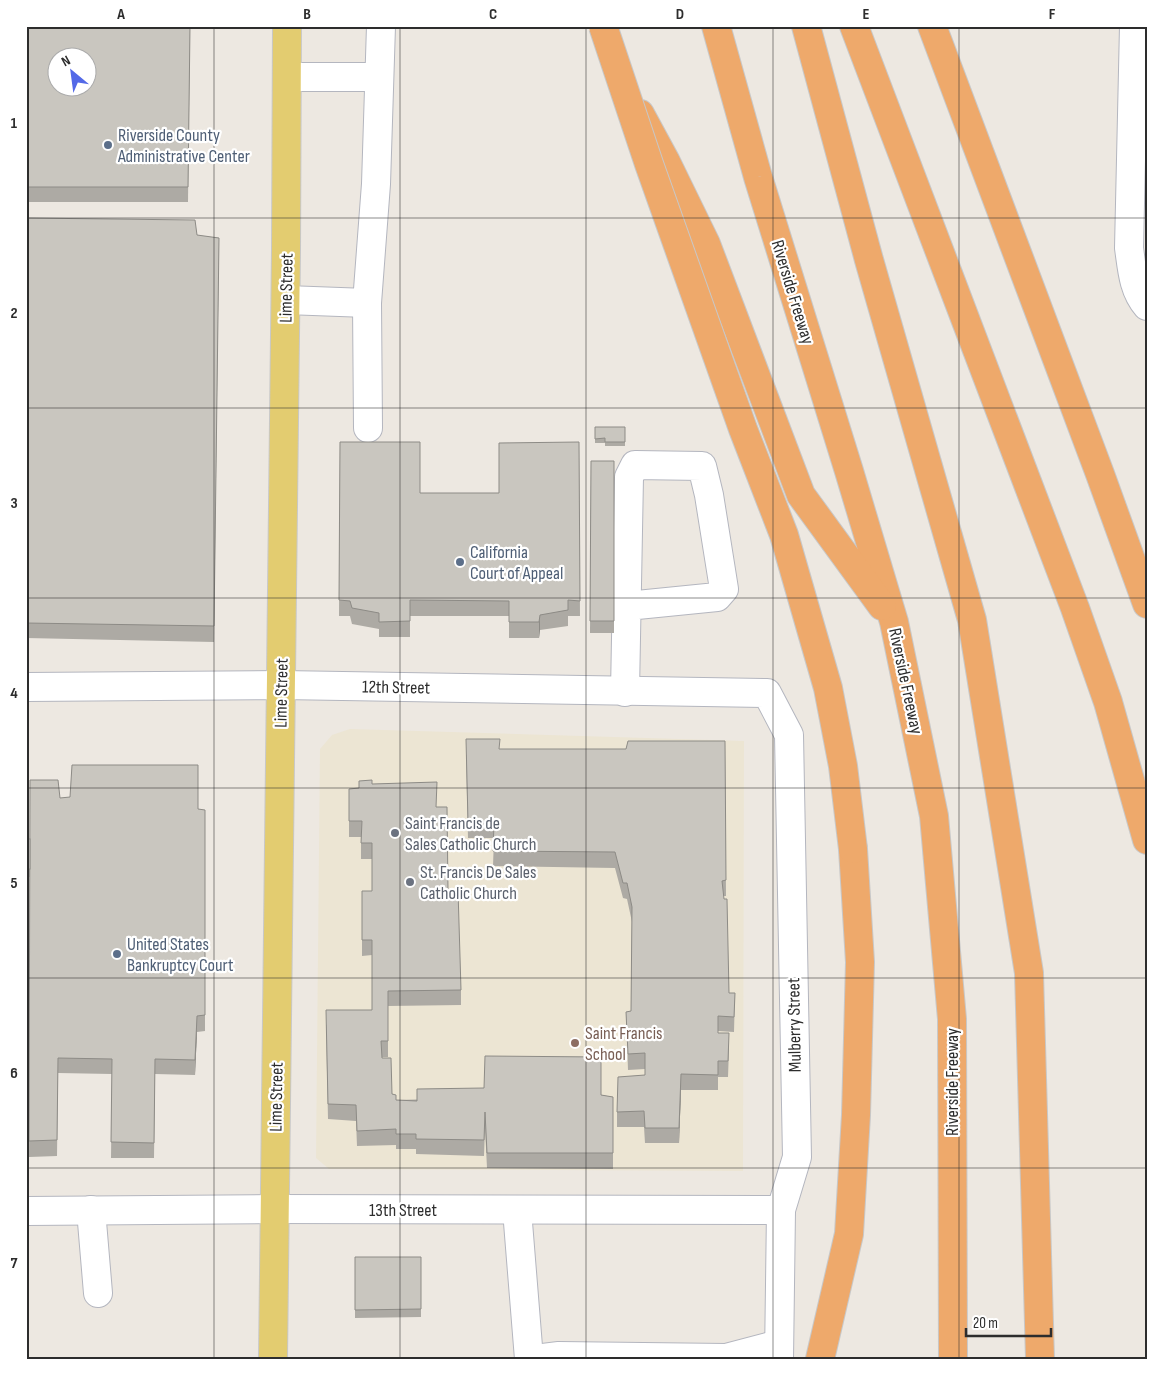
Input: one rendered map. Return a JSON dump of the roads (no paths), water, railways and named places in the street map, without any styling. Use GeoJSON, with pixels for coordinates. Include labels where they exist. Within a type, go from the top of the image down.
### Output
{"type":"FeatureCollection","features":[{"type":"Feature","properties":{"kind":"highway"},"geometry":{"type":"LineString","coordinates":[[591,26],[666,162],[706,244],[801,495],[894,622]]}},
{"type":"Feature","properties":{"kind":"highway"},"geometry":{"type":"LineString","coordinates":[[603,26],[649,164],[733,402],[784,535],[828,688],[843,766],[853,849],[860,962],[856,1115],[849,1234],[820,1359]]}},
{"type":"Feature","properties":{"kind":"highway","name":"Riverside Freeway"},"geometry":{"type":"LineString","coordinates":[[716,26],[758,177],[894,622],[934,816],[952,1019],[953,1359]]}},
{"type":"Feature","properties":{"kind":"highway"},"geometry":{"type":"LineString","coordinates":[[806,26],[869,260],[972,620],[1029,973],[1040,1359]]}},
{"type":"Feature","properties":{"kind":"highway"},"geometry":{"type":"LineString","coordinates":[[854,26],[1075,608],[1108,702],[1147,840]]}},
{"type":"Feature","properties":{"kind":"highway"},"geometry":{"type":"LineString","coordinates":[[932,26],[1147,604]]}},
{"type":"Feature","properties":{"kind":"main road","name":"Lime Street"},"geometry":{"type":"LineString","coordinates":[[273,1359],[282,685],[287,26]]}},
{"type":"Feature","properties":{"kind":"street"},"geometry":{"type":"LineString","coordinates":[[368,428],[367,303],[376,184],[381,26]]}},
{"type":"Feature","properties":{"kind":"street"},"geometry":{"type":"LineString","coordinates":[[1134,26],[1128,248],[1134,283],[1142,301],[1147,306]]}},
{"type":"Feature","properties":{"kind":"street"},"geometry":{"type":"LineString","coordinates":[[287,77],[379,77]]}},
{"type":"Feature","properties":{"kind":"street"},"geometry":{"type":"LineString","coordinates":[[286,300],[367,303]]}},
{"type":"Feature","properties":{"kind":"street"},"geometry":{"type":"LineString","coordinates":[[625,692],[628,477],[635,465],[702,466],[709,495],[724,589],[717,597],[627,606]]}},
{"type":"Feature","properties":{"kind":"street","name":"12th Street"},"geometry":{"type":"LineString","coordinates":[[26,686],[282,685],[767,693]]}},
{"type":"Feature","properties":{"kind":"street","name":"Mulberry Street"},"geometry":{"type":"LineString","coordinates":[[767,693],[789,735],[796,1157],[781,1210],[779,1351]]}},
{"type":"Feature","properties":{"kind":"street","name":"13th Street"},"geometry":{"type":"LineString","coordinates":[[26,1211],[274,1209],[781,1210]]}},
{"type":"Feature","properties":{"kind":"street"},"geometry":{"type":"LineString","coordinates":[[92,1210],[98,1293]]}},
{"type":"Feature","properties":{"kind":"street"},"geometry":{"type":"LineString","coordinates":[[517,1210],[529,1359]]}},
{"type":"Feature","properties":{"kind":"street"},"geometry":{"type":"LineString","coordinates":[[535,1359],[559,1356],[726,1358],[779,1351]]}},
{"type":"Feature","properties":{"kind":"place","name":"Riverside County Administrative Center"},"geometry":{"type":"Point","coordinates":[108,145]}},
{"type":"Feature","properties":{"kind":"place","name":"California Court of Appeal"},"geometry":{"type":"Point","coordinates":[460,562]}},
{"type":"Feature","properties":{"kind":"place","name":"Saint Francis de Sales Catholic Church"},"geometry":{"type":"Point","coordinates":[395,833]}},
{"type":"Feature","properties":{"kind":"place","name":"St. Francis De Sales Catholic Church"},"geometry":{"type":"Point","coordinates":[410,882]}},
{"type":"Feature","properties":{"kind":"place","name":"United States Bankruptcy Court"},"geometry":{"type":"Point","coordinates":[117,954]}},
{"type":"Feature","properties":{"kind":"place","name":"Saint Francis School"},"geometry":{"type":"Point","coordinates":[575,1043]}}]}
